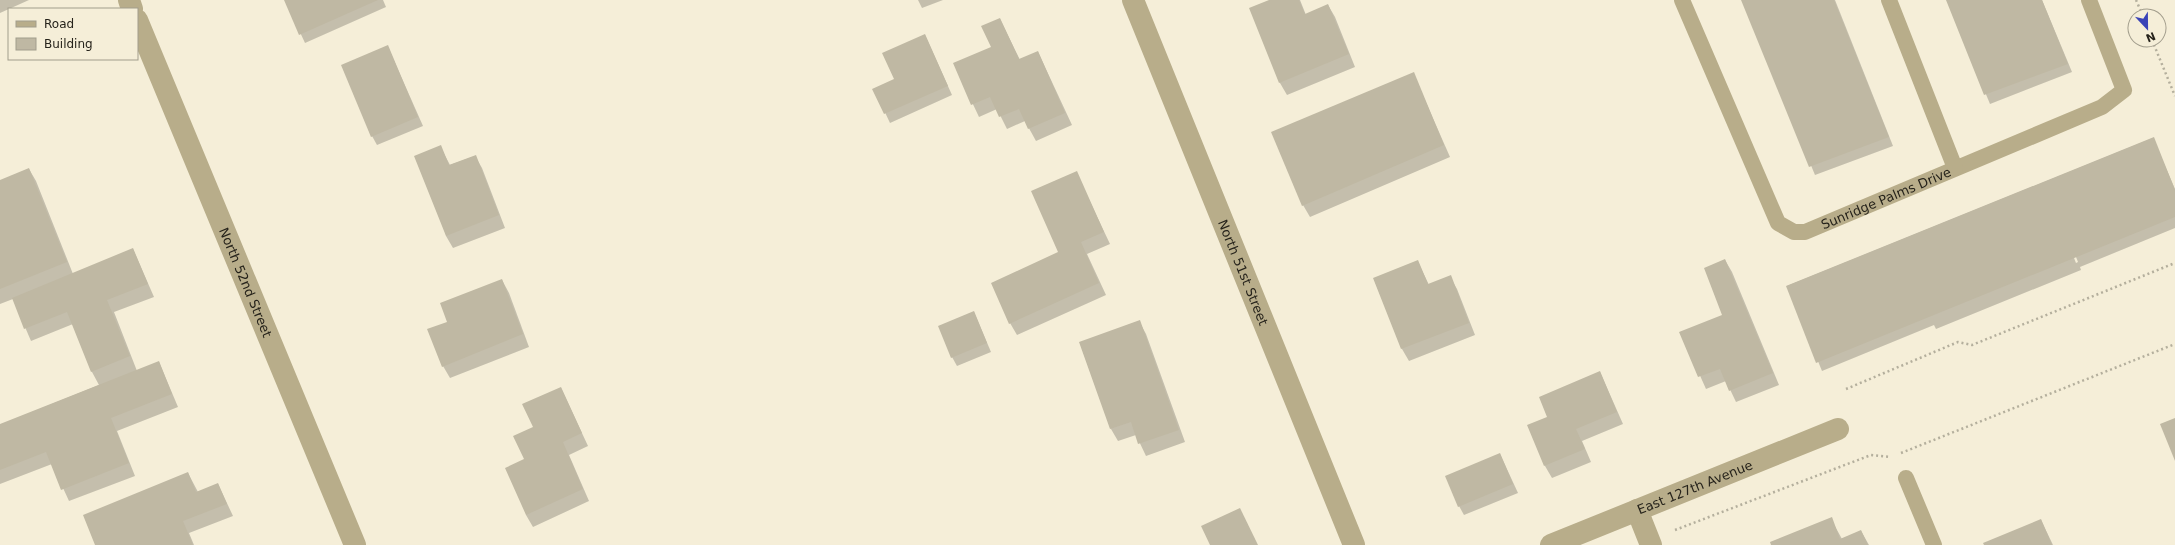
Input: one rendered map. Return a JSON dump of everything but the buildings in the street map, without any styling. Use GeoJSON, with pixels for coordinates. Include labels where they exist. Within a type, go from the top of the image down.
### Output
{"type":"FeatureCollection","features":[{"type":"Feature","properties":{"kind":"street","name":"North 51st Street"},"geometry":{"type":"LineString","coordinates":[[1133,0],[1354,545]]}},
{"type":"Feature","properties":{"kind":"street","name":"North 52nd Street"},"geometry":{"type":"LineString","coordinates":[[138,22],[356,545]]}},
{"type":"Feature","properties":{"kind":"street","name":"East 127th Avenue"},"geometry":{"type":"LineString","coordinates":[[1551,545],[1838,429]]}},
{"type":"Feature","properties":{"kind":"street"},"geometry":{"type":"LineString","coordinates":[[1637,510],[1651,544]]}},
{"type":"Feature","properties":{"kind":"lane","name":"Sunridge Palms Drive"},"geometry":{"type":"LineString","coordinates":[[1682,0],[1778,223],[1794,232],[1805,232],[2102,107],[2124,90],[2089,0]]}},
{"type":"Feature","properties":{"kind":"lane"},"geometry":{"type":"LineString","coordinates":[[1889,0],[1955,168]]}},
{"type":"Feature","properties":{"kind":"lane"},"geometry":{"type":"LineString","coordinates":[[1906,478],[1934,545]]}},
{"type":"Feature","properties":{"kind":"path"},"geometry":{"type":"LineString","coordinates":[[2155,48],[2175,96]]}},
{"type":"Feature","properties":{"kind":"path"},"geometry":{"type":"LineString","coordinates":[[1846,389],[1958,342],[1972,344],[2175,263]]}},
{"type":"Feature","properties":{"kind":"path"},"geometry":{"type":"LineString","coordinates":[[1651,544],[1678,529],[1871,455],[1888,458],[2175,344]]}}]}
